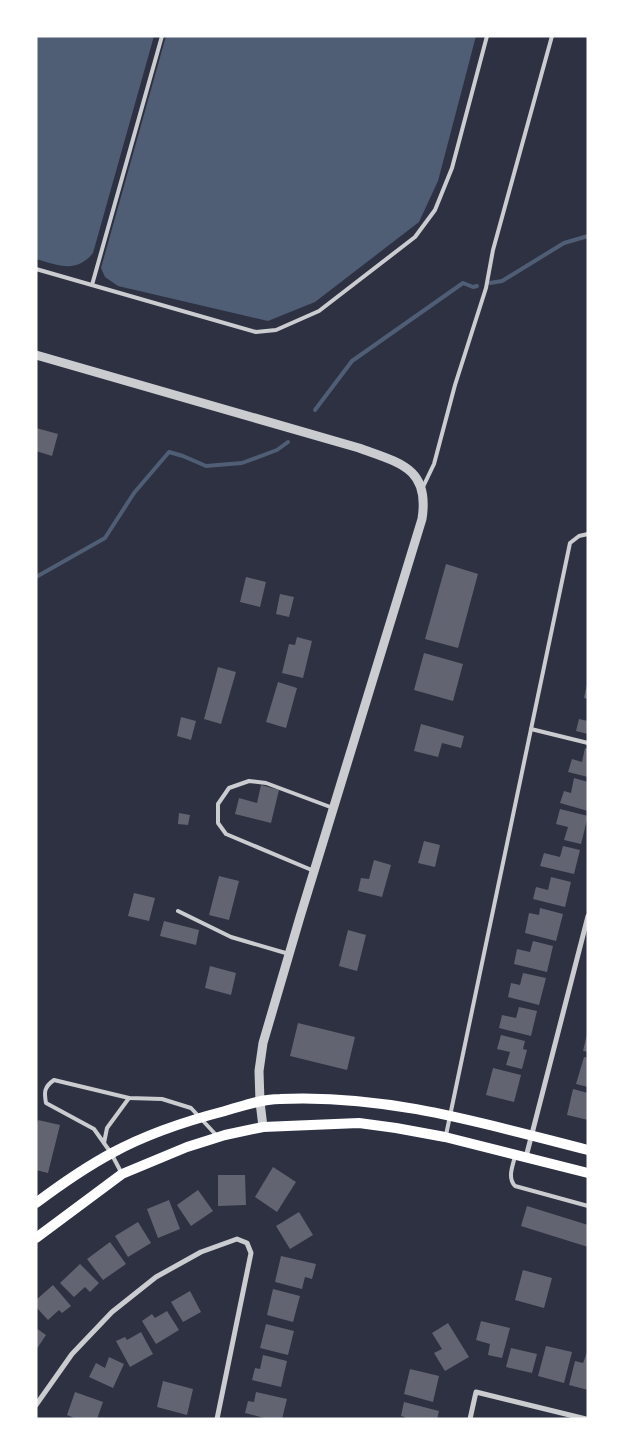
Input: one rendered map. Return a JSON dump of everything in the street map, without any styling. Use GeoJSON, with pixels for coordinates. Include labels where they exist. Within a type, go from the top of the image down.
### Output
{"type":"FeatureCollection","features":[{"type":"Feature","properties":{"kind":"main road"},"geometry":{"type":"LineString","coordinates":[[36,1202],[111,1153],[177,1124],[260,1102],[279,1099],[325,1098],[410,1107],[450,1115],[588,1150]]}},
{"type":"Feature","properties":{"kind":"main road"},"geometry":{"type":"LineString","coordinates":[[36,1238],[122,1174],[187,1147],[218,1137],[263,1127],[359,1123],[396,1128],[516,1154],[588,1173]]}},
{"type":"Feature","properties":{"kind":"street"},"geometry":{"type":"LineString","coordinates":[[36,355],[359,448],[406,468],[414,474],[422,488],[424,496],[422,519],[263,1043],[259,1071],[263,1127]]}},
{"type":"Feature","properties":{"kind":"street"},"geometry":{"type":"LineString","coordinates":[[526,1157],[588,916]]}},
{"type":"Feature","properties":{"kind":"street"},"geometry":{"type":"LineString","coordinates":[[36,1405],[79,1347],[112,1312],[156,1277],[201,1252],[237,1239],[247,1243],[251,1253],[217,1419]]}},
{"type":"Feature","properties":{"kind":"street"},"geometry":{"type":"LineString","coordinates":[[470,1419],[476,1392],[586,1419]]}},
{"type":"Feature","properties":{"kind":"lane"},"geometry":{"type":"LineString","coordinates":[[92,285],[162,36]]}},
{"type":"Feature","properties":{"kind":"lane"},"geometry":{"type":"LineString","coordinates":[[36,269],[256,332],[276,330],[319,311],[415,237],[435,210],[452,168],[487,36]]}},
{"type":"Feature","properties":{"kind":"lane"},"geometry":{"type":"LineString","coordinates":[[422,488],[434,464],[455,385],[486,288],[493,250],[552,36]]}},
{"type":"Feature","properties":{"kind":"lane"},"geometry":{"type":"LineString","coordinates":[[446,1138],[570,543],[579,536],[588,534]]}},
{"type":"Feature","properties":{"kind":"lane"},"geometry":{"type":"LineString","coordinates":[[531,728],[588,743]]}},
{"type":"Feature","properties":{"kind":"lane"},"geometry":{"type":"LineString","coordinates":[[314,871],[226,834],[218,823],[218,804],[229,788],[249,781],[266,783],[333,808]]}},
{"type":"Feature","properties":{"kind":"lane"},"geometry":{"type":"LineString","coordinates":[[178,911],[231,937],[289,954]]}},
{"type":"Feature","properties":{"kind":"lane"},"geometry":{"type":"LineString","coordinates":[[122,1174],[111,1153],[94,1129],[46,1103],[44,1092],[48,1084],[54,1080],[129,1098],[162,1099],[191,1108],[218,1137]]}},
{"type":"Feature","properties":{"kind":"lane"},"geometry":{"type":"LineString","coordinates":[[104,1142],[107,1128],[129,1098]]}},
{"type":"Feature","properties":{"kind":"lane"},"geometry":{"type":"LineString","coordinates":[[516,1154],[511,1176],[511,1182],[515,1186],[588,1206]]}},
{"type":"Feature","properties":{"kind":"water"},"geometry":{"type":"Polygon","coordinates":[[[36,36],[154,36],[93,253],[87,260],[73,266],[59,265],[36,259],[36,36]]]}},
{"type":"Feature","properties":{"kind":"water"},"geometry":{"type":"Polygon","coordinates":[[[166,36],[476,36],[438,181],[419,222],[315,302],[268,321],[118,286],[105,277],[101,268],[166,36]]]}},
{"type":"Feature","properties":{"kind":"building"},"geometry":{"type":"Polygon","coordinates":[[[36,428],[58,434],[52,456],[36,451],[36,428]]]}},
{"type":"Feature","properties":{"kind":"building"},"geometry":{"type":"Polygon","coordinates":[[[446,564],[478,574],[458,648],[425,639],[446,564]]]}},
{"type":"Feature","properties":{"kind":"building"},"geometry":{"type":"Polygon","coordinates":[[[246,577],[266,582],[260,607],[240,602],[246,577]]]}},
{"type":"Feature","properties":{"kind":"building"},"geometry":{"type":"Polygon","coordinates":[[[280,594],[294,597],[289,617],[276,614],[280,594]]]}},
{"type":"Feature","properties":{"kind":"building"},"geometry":{"type":"Polygon","coordinates":[[[297,637],[312,641],[303,678],[282,673],[289,644],[295,645],[297,637]]]}},
{"type":"Feature","properties":{"kind":"building"},"geometry":{"type":"Polygon","coordinates":[[[424,653],[463,664],[453,701],[414,690],[424,653]]]}},
{"type":"Feature","properties":{"kind":"building"},"geometry":{"type":"Polygon","coordinates":[[[218,667],[236,672],[221,724],[204,719],[218,667]]]}},
{"type":"Feature","properties":{"kind":"building"},"geometry":{"type":"Polygon","coordinates":[[[278,682],[297,688],[286,728],[266,722],[278,682]]]}},
{"type":"Feature","properties":{"kind":"building"},"geometry":{"type":"Polygon","coordinates":[[[588,684],[588,699],[584,698],[588,684]]]}},
{"type":"Feature","properties":{"kind":"building"},"geometry":{"type":"Polygon","coordinates":[[[181,717],[196,721],[191,740],[177,736],[181,717]]]}},
{"type":"Feature","properties":{"kind":"building"},"geometry":{"type":"Polygon","coordinates":[[[579,719],[588,721],[588,734],[576,731],[579,719]]]}},
{"type":"Feature","properties":{"kind":"building"},"geometry":{"type":"Polygon","coordinates":[[[421,724],[464,736],[461,748],[442,743],[438,757],[414,751],[421,724]]]}},
{"type":"Feature","properties":{"kind":"building"},"geometry":{"type":"Polygon","coordinates":[[[585,748],[588,749],[588,777],[568,772],[572,759],[582,762],[585,748]]]}},
{"type":"Feature","properties":{"kind":"building"},"geometry":{"type":"Polygon","coordinates":[[[574,778],[588,782],[588,811],[560,803],[564,791],[571,793],[574,778]]]}},
{"type":"Feature","properties":{"kind":"building"},"geometry":{"type":"Polygon","coordinates":[[[261,785],[279,790],[271,823],[235,814],[239,798],[257,803],[261,785]]]}},
{"type":"Feature","properties":{"kind":"building"},"geometry":{"type":"Polygon","coordinates":[[[560,809],[588,816],[581,844],[564,840],[568,827],[556,824],[560,809]]]}},
{"type":"Feature","properties":{"kind":"building"},"geometry":{"type":"Polygon","coordinates":[[[179,813],[190,815],[188,825],[178,824],[179,813]]]}},
{"type":"Feature","properties":{"kind":"building"},"geometry":{"type":"Polygon","coordinates":[[[424,841],[440,845],[435,867],[418,863],[424,841]]]}},
{"type":"Feature","properties":{"kind":"building"},"geometry":{"type":"Polygon","coordinates":[[[563,846],[580,850],[574,874],[540,866],[544,853],[560,857],[563,846]]]}},
{"type":"Feature","properties":{"kind":"building"},"geometry":{"type":"Polygon","coordinates":[[[374,860],[391,865],[382,897],[358,891],[361,878],[369,879],[374,860]]]}},
{"type":"Feature","properties":{"kind":"building"},"geometry":{"type":"Polygon","coordinates":[[[219,876],[239,881],[229,920],[209,915],[219,876]]]}},
{"type":"Feature","properties":{"kind":"building"},"geometry":{"type":"Polygon","coordinates":[[[551,877],[571,882],[565,907],[533,899],[536,887],[548,890],[551,877]]]}},
{"type":"Feature","properties":{"kind":"building"},"geometry":{"type":"Polygon","coordinates":[[[134,893],[155,898],[149,921],[128,916],[134,893]]]}},
{"type":"Feature","properties":{"kind":"building"},"geometry":{"type":"Polygon","coordinates":[[[540,908],[563,914],[556,941],[525,933],[529,913],[539,915],[540,908]]]}},
{"type":"Feature","properties":{"kind":"building"},"geometry":{"type":"Polygon","coordinates":[[[164,921],[199,930],[196,945],[160,936],[164,921]]]}},
{"type":"Feature","properties":{"kind":"building"},"geometry":{"type":"Polygon","coordinates":[[[348,930],[366,935],[357,971],[339,966],[348,930]]]}},
{"type":"Feature","properties":{"kind":"building"},"geometry":{"type":"Polygon","coordinates":[[[533,941],[553,946],[547,972],[514,964],[517,949],[530,952],[533,941]]]}},
{"type":"Feature","properties":{"kind":"building"},"geometry":{"type":"Polygon","coordinates":[[[210,966],[236,973],[231,995],[205,988],[210,966]]]}},
{"type":"Feature","properties":{"kind":"building"},"geometry":{"type":"Polygon","coordinates":[[[523,973],[546,978],[539,1005],[508,997],[511,983],[520,985],[523,973]]]}},
{"type":"Feature","properties":{"kind":"building"},"geometry":{"type":"Polygon","coordinates":[[[519,1007],[537,1011],[531,1036],[499,1028],[502,1015],[516,1018],[519,1007]]]}},
{"type":"Feature","properties":{"kind":"building"},"geometry":{"type":"Polygon","coordinates":[[[298,1023],[355,1037],[347,1070],[290,1056],[298,1023]]]}},
{"type":"Feature","properties":{"kind":"building"},"geometry":{"type":"Polygon","coordinates":[[[588,1034],[588,1052],[583,1051],[588,1034]]]}},
{"type":"Feature","properties":{"kind":"building"},"geometry":{"type":"Polygon","coordinates":[[[501,1035],[525,1041],[523,1049],[527,1050],[522,1069],[506,1065],[510,1052],[497,1049],[501,1035]]]}},
{"type":"Feature","properties":{"kind":"building"},"geometry":{"type":"Polygon","coordinates":[[[584,1057],[588,1058],[588,1087],[576,1084],[584,1057]]]}},
{"type":"Feature","properties":{"kind":"building"},"geometry":{"type":"Polygon","coordinates":[[[493,1068],[521,1075],[514,1102],[486,1095],[493,1068]]]}},
{"type":"Feature","properties":{"kind":"building"},"geometry":{"type":"Polygon","coordinates":[[[573,1089],[588,1093],[588,1120],[567,1115],[573,1089]]]}},
{"type":"Feature","properties":{"kind":"building"},"geometry":{"type":"Polygon","coordinates":[[[38,1120],[60,1125],[48,1173],[36,1170],[36,1128],[38,1120]]]}},
{"type":"Feature","properties":{"kind":"building"},"geometry":{"type":"Polygon","coordinates":[[[273,1167],[296,1182],[277,1212],[255,1197],[273,1167]]]}},
{"type":"Feature","properties":{"kind":"building"},"geometry":{"type":"Polygon","coordinates":[[[218,1175],[245,1175],[246,1205],[218,1206],[218,1175]]]}},
{"type":"Feature","properties":{"kind":"building"},"geometry":{"type":"Polygon","coordinates":[[[198,1190],[213,1211],[191,1226],[177,1205],[198,1190]]]}},
{"type":"Feature","properties":{"kind":"building"},"geometry":{"type":"Polygon","coordinates":[[[169,1200],[180,1229],[158,1238],[147,1209],[169,1200]]]}},
{"type":"Feature","properties":{"kind":"building"},"geometry":{"type":"Polygon","coordinates":[[[527,1206],[588,1225],[588,1247],[521,1226],[527,1206]]]}},
{"type":"Feature","properties":{"kind":"building"},"geometry":{"type":"Polygon","coordinates":[[[299,1212],[313,1235],[290,1249],[276,1226],[299,1212]]]}},
{"type":"Feature","properties":{"kind":"building"},"geometry":{"type":"Polygon","coordinates":[[[138,1222],[151,1243],[128,1257],[115,1236],[138,1222]]]}},
{"type":"Feature","properties":{"kind":"building"},"geometry":{"type":"Polygon","coordinates":[[[110,1242],[126,1264],[103,1280],[87,1259],[110,1242]]]}},
{"type":"Feature","properties":{"kind":"building"},"geometry":{"type":"Polygon","coordinates":[[[281,1256],[316,1264],[312,1279],[305,1277],[302,1289],[275,1282],[281,1256]]]}},
{"type":"Feature","properties":{"kind":"building"},"geometry":{"type":"Polygon","coordinates":[[[80,1264],[99,1283],[90,1292],[85,1287],[74,1297],[60,1283],[80,1264]]]}},
{"type":"Feature","properties":{"kind":"building"},"geometry":{"type":"Polygon","coordinates":[[[523,1270],[552,1278],[544,1308],[515,1300],[523,1270]]]}},
{"type":"Feature","properties":{"kind":"building"},"geometry":{"type":"Polygon","coordinates":[[[53,1285],[71,1306],[62,1313],[59,1310],[48,1320],[36,1307],[36,1300],[53,1285]]]}},
{"type":"Feature","properties":{"kind":"building"},"geometry":{"type":"Polygon","coordinates":[[[273,1289],[300,1296],[293,1322],[267,1315],[273,1289]]]}},
{"type":"Feature","properties":{"kind":"building"},"geometry":{"type":"Polygon","coordinates":[[[190,1291],[201,1312],[183,1322],[171,1302],[190,1291]]]}},
{"type":"Feature","properties":{"kind":"building"},"geometry":{"type":"Polygon","coordinates":[[[167,1311],[179,1330],[156,1344],[142,1321],[152,1314],[155,1318],[167,1311]]]}},
{"type":"Feature","properties":{"kind":"building"},"geometry":{"type":"Polygon","coordinates":[[[481,1321],[510,1328],[502,1358],[488,1355],[490,1344],[476,1340],[481,1321]]]}},
{"type":"Feature","properties":{"kind":"building"},"geometry":{"type":"Polygon","coordinates":[[[448,1323],[469,1357],[445,1371],[434,1353],[442,1349],[432,1333],[448,1323]]]}},
{"type":"Feature","properties":{"kind":"building"},"geometry":{"type":"Polygon","coordinates":[[[266,1324],[294,1331],[288,1355],[260,1348],[266,1324]]]}},
{"type":"Feature","properties":{"kind":"building"},"geometry":{"type":"Polygon","coordinates":[[[36,1328],[46,1335],[36,1350],[36,1328]]]}},
{"type":"Feature","properties":{"kind":"building"},"geometry":{"type":"Polygon","coordinates":[[[141,1332],[153,1354],[130,1367],[116,1341],[125,1337],[127,1340],[141,1332]]]}},
{"type":"Feature","properties":{"kind":"building"},"geometry":{"type":"Polygon","coordinates":[[[546,1346],[572,1352],[564,1383],[538,1376],[546,1346]]]}},
{"type":"Feature","properties":{"kind":"building"},"geometry":{"type":"Polygon","coordinates":[[[511,1348],[537,1354],[532,1373],[506,1367],[511,1348]]]}},
{"type":"Feature","properties":{"kind":"building"},"geometry":{"type":"Polygon","coordinates":[[[588,1350],[588,1390],[569,1385],[575,1361],[583,1363],[588,1350]]]}},
{"type":"Feature","properties":{"kind":"building"},"geometry":{"type":"Polygon","coordinates":[[[263,1355],[287,1361],[281,1387],[252,1380],[255,1368],[260,1369],[263,1355]]]}},
{"type":"Feature","properties":{"kind":"building"},"geometry":{"type":"Polygon","coordinates":[[[109,1357],[124,1364],[113,1388],[89,1377],[96,1363],[105,1368],[109,1357]]]}},
{"type":"Feature","properties":{"kind":"building"},"geometry":{"type":"Polygon","coordinates":[[[410,1369],[439,1376],[433,1402],[404,1394],[410,1369]]]}},
{"type":"Feature","properties":{"kind":"building"},"geometry":{"type":"Polygon","coordinates":[[[163,1381],[193,1389],[187,1415],[157,1407],[163,1381]]]}},
{"type":"Feature","properties":{"kind":"building"},"geometry":{"type":"Polygon","coordinates":[[[75,1392],[103,1402],[97,1419],[77,1419],[67,1415],[75,1392]]]}},
{"type":"Feature","properties":{"kind":"building"},"geometry":{"type":"Polygon","coordinates":[[[256,1392],[287,1399],[282,1419],[268,1419],[245,1413],[248,1401],[254,1402],[256,1392]]]}},
{"type":"Feature","properties":{"kind":"building"},"geometry":{"type":"Polygon","coordinates":[[[404,1402],[439,1411],[437,1419],[405,1419],[405,1417],[401,1416],[404,1402]]]}},
{"type":"Feature","properties":{"kind":"waterway"},"geometry":{"type":"LineString","coordinates":[[490,283],[502,281],[564,243],[588,236]]}},
{"type":"Feature","properties":{"kind":"waterway"},"geometry":{"type":"LineString","coordinates":[[315,410],[352,361],[463,283],[473,287],[477,286]]}},
{"type":"Feature","properties":{"kind":"waterway"},"geometry":{"type":"LineString","coordinates":[[36,577],[105,538],[134,493],[169,452],[206,466],[242,463],[277,450],[288,442]]}}]}
